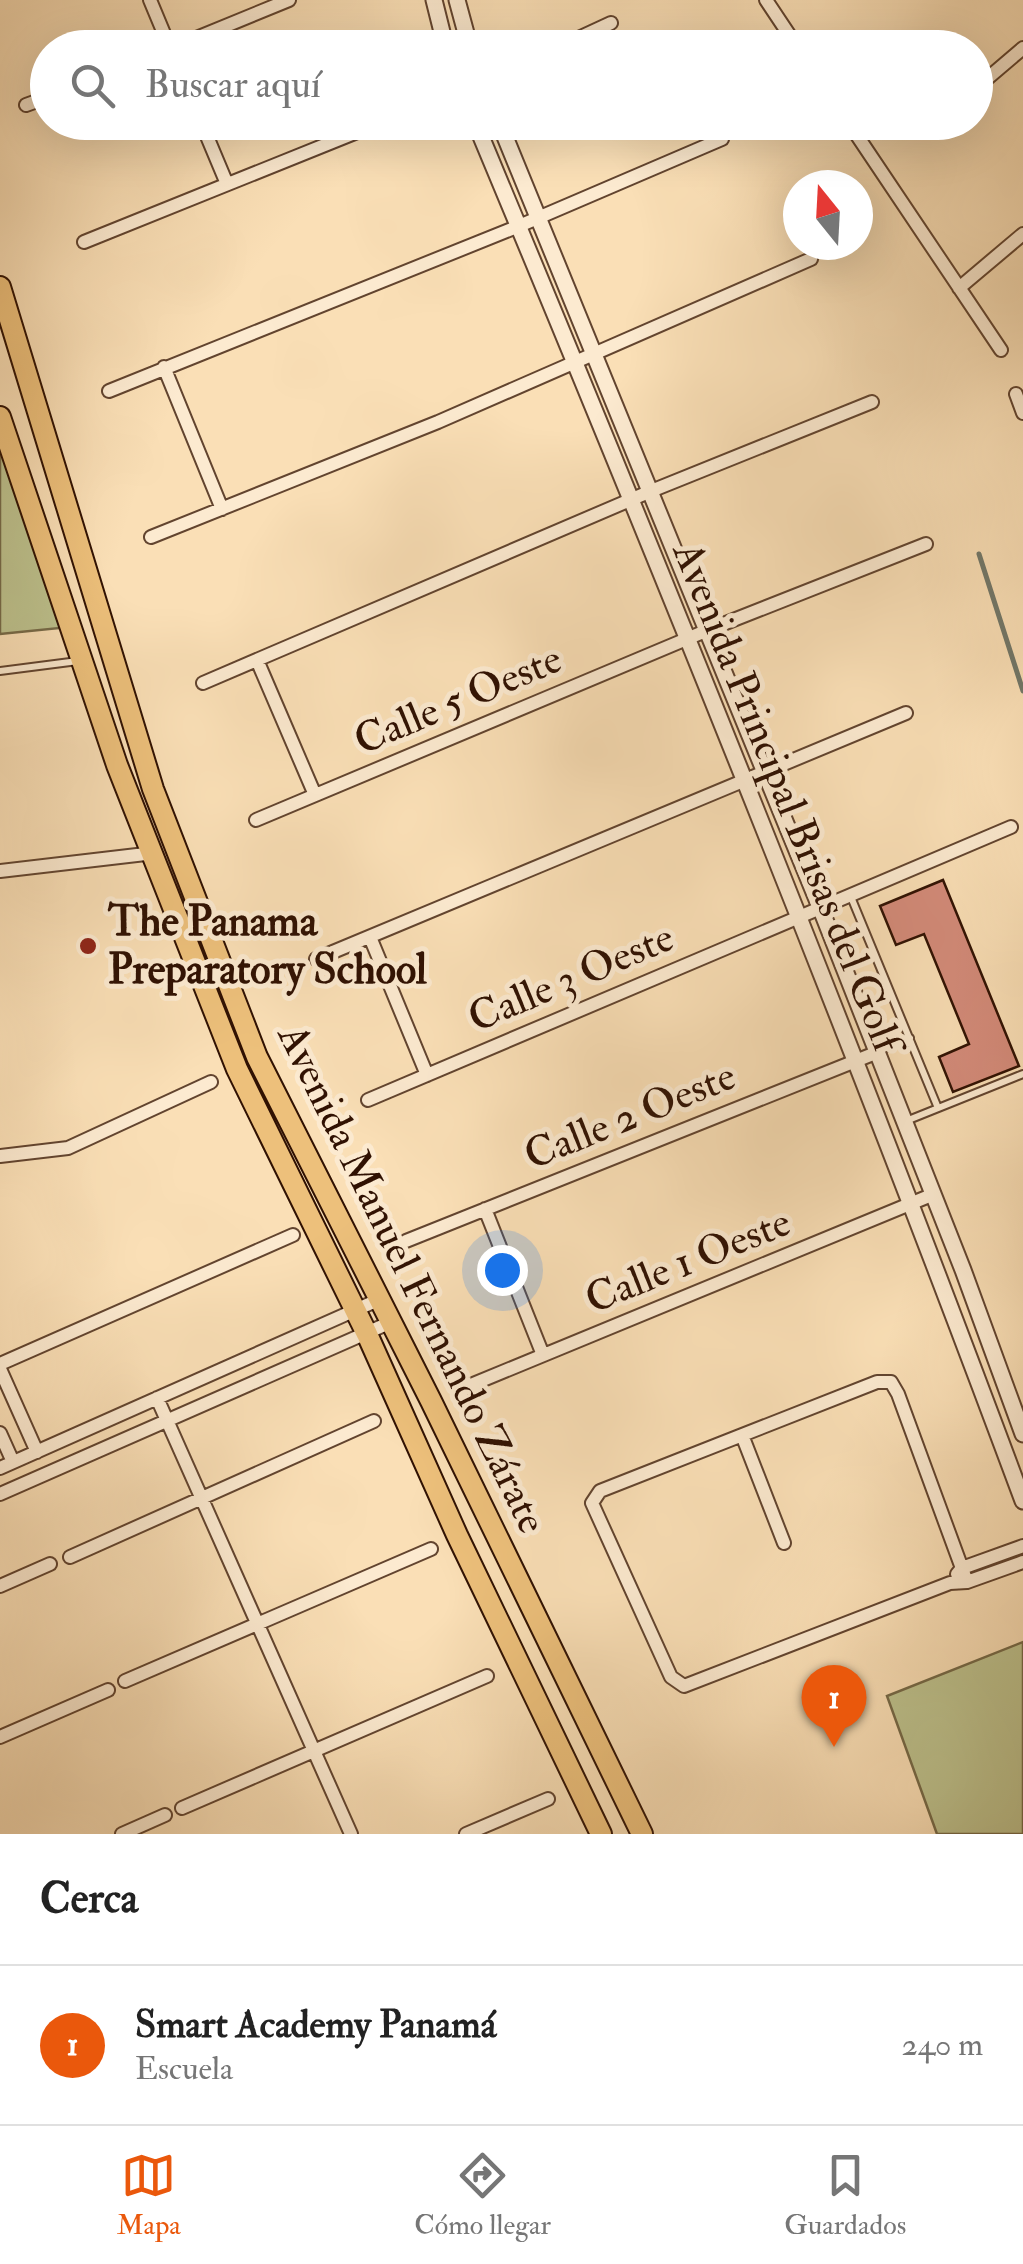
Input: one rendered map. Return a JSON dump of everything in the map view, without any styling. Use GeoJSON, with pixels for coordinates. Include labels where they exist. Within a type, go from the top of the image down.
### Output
{"type":"FeatureCollection","features":[{"type":"Feature","properties":{"kind":"main road","name":"Avenida Manuel Fernando Zárate"},"geometry":{"type":"LineString","coordinates":[[0,287],[152,788],[257,1057],[642,1834]]}},
{"type":"Feature","properties":{"kind":"main road","name":"Avenida Manuel Fernando Zárate"},"geometry":{"type":"LineString","coordinates":[[0,417],[117,766],[237,1070],[367,1334],[601,1834]]}},
{"type":"Feature","properties":{"kind":"street"},"geometry":{"type":"LineString","coordinates":[[150,0],[163,30]]}},
{"type":"Feature","properties":{"kind":"street"},"geometry":{"type":"LineString","coordinates":[[215,30],[289,0]]}},
{"type":"Feature","properties":{"kind":"street"},"geometry":{"type":"LineString","coordinates":[[434,0],[442,30]]}},
{"type":"Feature","properties":{"kind":"street"},"geometry":{"type":"LineString","coordinates":[[457,0],[465,30]]}},
{"type":"Feature","properties":{"kind":"street"},"geometry":{"type":"LineString","coordinates":[[766,0],[786,30]]}},
{"type":"Feature","properties":{"kind":"street"},"geometry":{"type":"LineString","coordinates":[[598,30],[611,24]]}},
{"type":"Feature","properties":{"kind":"street"},"geometry":{"type":"LineString","coordinates":[[993,74],[1023,48]]}},
{"type":"Feature","properties":{"kind":"street"},"geometry":{"type":"LineString","coordinates":[[26,105],[30,103]]}},
{"type":"Feature","properties":{"kind":"street"},"geometry":{"type":"LineString","coordinates":[[209,140],[227,184]]}},
{"type":"Feature","properties":{"kind":"street"},"geometry":{"type":"LineString","coordinates":[[84,242],[337,140]]}},
{"type":"Feature","properties":{"kind":"street","name":"Avenida Principal Brisas del Golf"},"geometry":{"type":"LineString","coordinates":[[482,140],[800,917],[1023,1502]]}},
{"type":"Feature","properties":{"kind":"street","name":"Avenida Principal Brisas del Golf"},"geometry":{"type":"LineString","coordinates":[[507,140],[766,771],[934,1194],[1023,1434]]}},
{"type":"Feature","properties":{"kind":"street"},"geometry":{"type":"LineString","coordinates":[[108,390],[518,226],[720,140]]}},
{"type":"Feature","properties":{"kind":"street"},"geometry":{"type":"LineString","coordinates":[[860,140],[1001,350]]}},
{"type":"Feature","properties":{"kind":"street"},"geometry":{"type":"LineString","coordinates":[[959,288],[1023,234]]}},
{"type":"Feature","properties":{"kind":"street"},"geometry":{"type":"LineString","coordinates":[[151,537],[438,422],[808,260]]}},
{"type":"Feature","properties":{"kind":"street"},"geometry":{"type":"LineString","coordinates":[[164,368],[222,509]]}},
{"type":"Feature","properties":{"kind":"street"},"geometry":{"type":"LineString","coordinates":[[1016,394],[1023,412]]}},
{"type":"Feature","properties":{"kind":"street"},"geometry":{"type":"LineString","coordinates":[[204,683],[651,491],[872,402]]}},
{"type":"Feature","properties":{"kind":"street","name":"Calle 5 Oeste"},"geometry":{"type":"LineString","coordinates":[[256,820],[686,639],[926,544]]}},
{"type":"Feature","properties":{"kind":"street"},"geometry":{"type":"LineString","coordinates":[[258,660],[315,796]]}},
{"type":"Feature","properties":{"kind":"street"},"geometry":{"type":"LineString","coordinates":[[316,959],[906,713]]}},
{"type":"Feature","properties":{"kind":"street","name":"Calle 3 Oeste"},"geometry":{"type":"LineString","coordinates":[[368,1100],[1011,827]]}},
{"type":"Feature","properties":{"kind":"street"},"geometry":{"type":"LineString","coordinates":[[0,872],[153,853],[175,844]]}},
{"type":"Feature","properties":{"kind":"street"},"geometry":{"type":"LineString","coordinates":[[370,937],[426,1075]]}},
{"type":"Feature","properties":{"kind":"street","name":"Calle 2 Oeste"},"geometry":{"type":"LineString","coordinates":[[406,1240],[878,1052]]}},
{"type":"Feature","properties":{"kind":"street"},"geometry":{"type":"LineString","coordinates":[[0,1156],[68,1148],[211,1082]]}},
{"type":"Feature","properties":{"kind":"street","name":"Calle 1 Oeste"},"geometry":{"type":"LineString","coordinates":[[466,1388],[934,1194]]}},
{"type":"Feature","properties":{"kind":"street"},"geometry":{"type":"LineString","coordinates":[[485,1209],[543,1356]]}},
{"type":"Feature","properties":{"kind":"street"},"geometry":{"type":"LineString","coordinates":[[37,1452],[0,1367],[293,1235]]}},
{"type":"Feature","properties":{"kind":"street"},"geometry":{"type":"LineString","coordinates":[[0,1433],[6,1465],[378,1300]]}},
{"type":"Feature","properties":{"kind":"street"},"geometry":{"type":"LineString","coordinates":[[0,1494],[390,1323]]}},
{"type":"Feature","properties":{"kind":"street"},"geometry":{"type":"LineString","coordinates":[[967,1582],[891,1382],[877,1382],[600,1491],[592,1503],[670,1677],[684,1686],[950,1583],[967,1582],[1023,1562]]}},
{"type":"Feature","properties":{"kind":"street"},"geometry":{"type":"LineString","coordinates":[[156,1398],[351,1834]]}},
{"type":"Feature","properties":{"kind":"street"},"geometry":{"type":"LineString","coordinates":[[70,1557],[374,1421]]}},
{"type":"Feature","properties":{"kind":"street"},"geometry":{"type":"LineString","coordinates":[[742,1434],[784,1543]]}},
{"type":"Feature","properties":{"kind":"street"},"geometry":{"type":"LineString","coordinates":[[950,1583],[962,1568],[1023,1546]]}},
{"type":"Feature","properties":{"kind":"street"},"geometry":{"type":"LineString","coordinates":[[125,1682],[430,1549]]}},
{"type":"Feature","properties":{"kind":"street"},"geometry":{"type":"LineString","coordinates":[[0,1586],[50,1564]]}},
{"type":"Feature","properties":{"kind":"street"},"geometry":{"type":"LineString","coordinates":[[182,1808],[487,1676]]}},
{"type":"Feature","properties":{"kind":"street"},"geometry":{"type":"LineString","coordinates":[[0,1738],[108,1690]]}},
{"type":"Feature","properties":{"kind":"street"},"geometry":{"type":"LineString","coordinates":[[466,1834],[548,1799]]}},
{"type":"Feature","properties":{"kind":"street"},"geometry":{"type":"LineString","coordinates":[[122,1834],[164,1815]]}},
{"type":"Feature","properties":{"kind":"lane"},"geometry":{"type":"LineString","coordinates":[[0,671],[82,660]]}},
{"type":"Feature","properties":{"kind":"lane"},"geometry":{"type":"LineString","coordinates":[[850,894],[938,1108]]}},
{"type":"Feature","properties":{"kind":"lane"},"geometry":{"type":"LineString","coordinates":[[878,1052],[910,1038]]}},
{"type":"Feature","properties":{"kind":"lane"},"geometry":{"type":"LineString","coordinates":[[905,1121],[1023,1074]]}},
{"type":"Feature","properties":{"kind":"green space"},"geometry":{"type":"Polygon","coordinates":[[[0,417],[60,628],[0,634],[0,417]]]}},
{"type":"Feature","properties":{"kind":"green space"},"geometry":{"type":"Polygon","coordinates":[[[1023,1642],[1023,1834],[937,1834],[887,1696],[1023,1642]]]}},
{"type":"Feature","properties":{"kind":"building"},"geometry":{"type":"Polygon","coordinates":[[[943,880],[1019,1066],[953,1092],[939,1057],[969,1044],[924,934],[896,945],[880,906],[943,880]]]}},
{"type":"Feature","properties":{"kind":"waterway"},"geometry":{"type":"LineString","coordinates":[[979,554],[1023,691]]}},
{"type":"Feature","properties":{"kind":"place","name":"The Panama Preparatory School"},"geometry":{"type":"Point","coordinates":[88,946]}},
{"type":"Feature","properties":{"kind":"place","name":"Smart Academy Panamá"},"geometry":{"type":"Point","coordinates":[834,1747]}}]}
